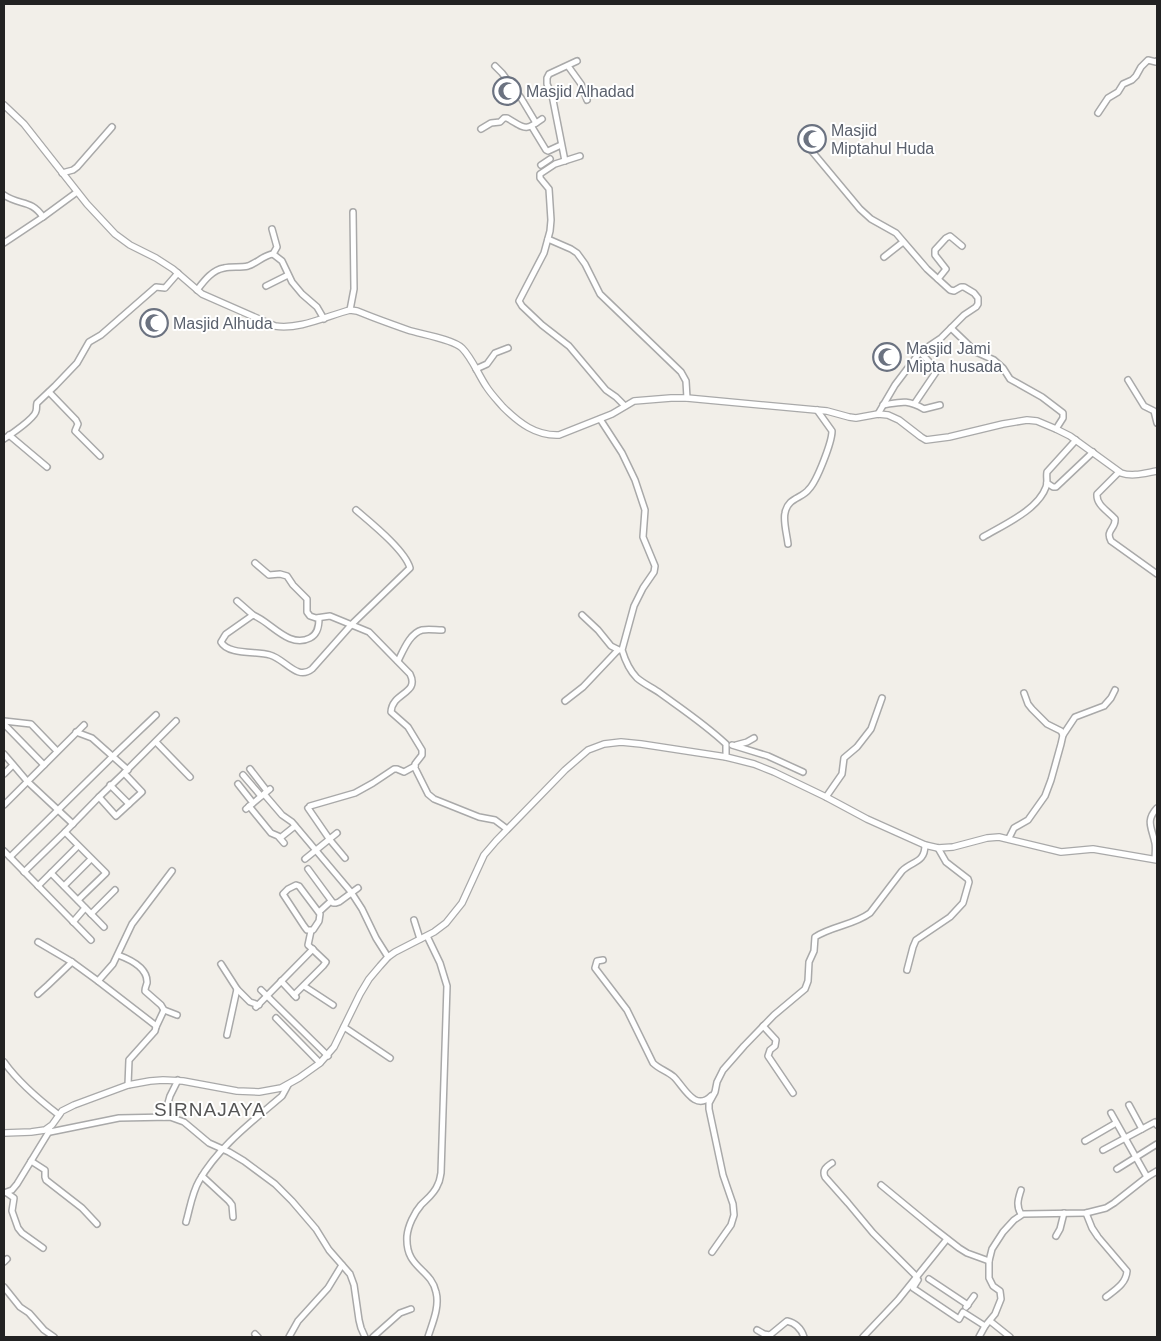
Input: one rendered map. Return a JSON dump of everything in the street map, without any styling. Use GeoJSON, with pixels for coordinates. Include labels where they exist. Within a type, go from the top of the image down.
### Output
{"type":"FeatureCollection","features":[{"type":"Feature","properties":{"kind":"street"},"geometry":{"type":"LineString","coordinates":[[1098,113],[1108,98],[1118,92],[1124,84],[1132,80],[1148,60],[1157,61]]}},
{"type":"Feature","properties":{"kind":"street"},"geometry":{"type":"LineString","coordinates":[[565,161],[552,95],[546,80],[549,74],[577,61]]}},
{"type":"Feature","properties":{"kind":"street"},"geometry":{"type":"LineString","coordinates":[[495,66],[520,98],[546,150],[561,144]]}},
{"type":"Feature","properties":{"kind":"street"},"geometry":{"type":"LineString","coordinates":[[568,66],[581,84],[587,100]]}},
{"type":"Feature","properties":{"kind":"street"},"geometry":{"type":"LineString","coordinates":[[4,105],[24,124],[77,192],[115,234],[139,250],[161,261],[178,273],[196,290],[275,326],[292,326],[324,319],[350,310],[458,345],[468,356],[490,393],[515,419],[528,428],[542,433],[559,435],[612,414],[640,400],[687,398],[827,411],[849,418],[878,414],[893,417],[926,440],[949,437],[1027,420],[1037,421],[1076,440],[1119,472],[1127,475],[1136,475],[1157,471]]}},
{"type":"Feature","properties":{"kind":"street"},"geometry":{"type":"LineString","coordinates":[[481,129],[500,122],[504,118],[527,128],[542,119]]}},
{"type":"Feature","properties":{"kind":"street"},"geometry":{"type":"LineString","coordinates":[[62,173],[77,167],[112,127]]}},
{"type":"Feature","properties":{"kind":"street"},"geometry":{"type":"LineString","coordinates":[[804,143],[860,209],[871,219],[891,230],[927,269],[951,291],[964,287],[978,298],[976,307],[941,338],[920,352],[895,385],[878,414]]}},
{"type":"Feature","properties":{"kind":"street"},"geometry":{"type":"LineString","coordinates":[[541,166],[556,164],[580,156]]}},
{"type":"Feature","properties":{"kind":"street"},"geometry":{"type":"LineString","coordinates":[[550,158],[541,166],[539,176],[548,189],[551,220],[548,239],[537,269],[520,298],[520,303],[542,325],[569,346],[606,390],[625,406]]}},
{"type":"Feature","properties":{"kind":"street"},"geometry":{"type":"LineString","coordinates":[[4,243],[77,192]]}},
{"type":"Feature","properties":{"kind":"street"},"geometry":{"type":"LineString","coordinates":[[4,195],[16,202],[34,206],[43,217]]}},
{"type":"Feature","properties":{"kind":"street"},"geometry":{"type":"LineString","coordinates":[[350,310],[354,289],[353,212]]}},
{"type":"Feature","properties":{"kind":"street"},"geometry":{"type":"LineString","coordinates":[[272,229],[277,247],[273,254]]}},
{"type":"Feature","properties":{"kind":"street"},"geometry":{"type":"LineString","coordinates":[[938,279],[946,269],[935,255],[935,250],[950,236],[962,246]]}},
{"type":"Feature","properties":{"kind":"street"},"geometry":{"type":"LineString","coordinates":[[548,239],[577,253],[600,294],[681,372],[686,381],[687,398]]}},
{"type":"Feature","properties":{"kind":"street"},"geometry":{"type":"LineString","coordinates":[[884,257],[903,242]]}},
{"type":"Feature","properties":{"kind":"street"},"geometry":{"type":"LineString","coordinates":[[196,290],[209,276],[219,269],[224,267],[239,268],[249,265],[268,254],[273,254],[282,261],[288,275],[300,291],[317,307],[324,319]]}},
{"type":"Feature","properties":{"kind":"street"},"geometry":{"type":"LineString","coordinates":[[4,439],[22,426],[34,414],[36,404],[76,363],[89,342],[101,335],[156,287],[165,288],[178,273]]}},
{"type":"Feature","properties":{"kind":"street"},"geometry":{"type":"LineString","coordinates":[[266,286],[288,275]]}},
{"type":"Feature","properties":{"kind":"street"},"geometry":{"type":"LineString","coordinates":[[951,328],[976,352],[994,360],[1010,379],[1042,397],[1063,413],[1063,418],[1056,429]]}},
{"type":"Feature","properties":{"kind":"street"},"geometry":{"type":"LineString","coordinates":[[476,369],[487,364],[495,353],[508,348]]}},
{"type":"Feature","properties":{"kind":"street"},"geometry":{"type":"LineString","coordinates":[[915,403],[936,372],[935,368],[920,352]]}},
{"type":"Feature","properties":{"kind":"street"},"geometry":{"type":"LineString","coordinates":[[1128,380],[1144,406],[1156,410],[1157,423]]}},
{"type":"Feature","properties":{"kind":"street"},"geometry":{"type":"LineString","coordinates":[[49,392],[76,420],[78,424],[76,431],[100,456]]}},
{"type":"Feature","properties":{"kind":"street"},"geometry":{"type":"LineString","coordinates":[[883,405],[901,402],[915,403],[924,408],[940,405]]}},
{"type":"Feature","properties":{"kind":"street"},"geometry":{"type":"LineString","coordinates":[[788,544],[784,518],[786,509],[794,499],[806,492],[811,486],[820,469],[831,439],[832,431],[817,410]]}},
{"type":"Feature","properties":{"kind":"street"},"geometry":{"type":"LineString","coordinates":[[565,701],[620,650],[634,606],[655,567],[644,536],[645,510],[635,480],[622,453],[600,419]]}},
{"type":"Feature","properties":{"kind":"street"},"geometry":{"type":"LineString","coordinates":[[9,435],[47,467]]}},
{"type":"Feature","properties":{"kind":"street"},"geometry":{"type":"LineString","coordinates":[[983,537],[1029,509],[1038,500],[1045,490],[1047,472],[1076,440]]}},
{"type":"Feature","properties":{"kind":"street"},"geometry":{"type":"LineString","coordinates":[[1047,483],[1052,487],[1056,487],[1093,452]]}},
{"type":"Feature","properties":{"kind":"street"},"geometry":{"type":"LineString","coordinates":[[1119,472],[1096,497],[1102,506],[1115,518],[1109,532],[1111,542],[1157,574]]}},
{"type":"Feature","properties":{"kind":"street"},"geometry":{"type":"LineString","coordinates":[[253,615],[224,636],[221,642],[222,645],[242,652],[270,655],[296,672],[303,674],[312,669],[352,624],[410,568],[407,561],[383,533],[356,510]]}},
{"type":"Feature","properties":{"kind":"street"},"geometry":{"type":"LineString","coordinates":[[255,563],[269,575],[280,574],[287,576],[293,585],[308,599],[308,614],[314,618],[330,616],[369,632],[410,674],[413,683],[410,689],[394,701],[391,712],[408,727],[422,750],[422,754],[415,766],[404,772],[395,768],[355,792],[309,807],[330,840],[345,858]]}},
{"type":"Feature","properties":{"kind":"street"},"geometry":{"type":"LineString","coordinates":[[237,601],[253,615],[262,619],[287,638],[298,641],[314,635],[319,625],[319,618]]}},
{"type":"Feature","properties":{"kind":"street"},"geometry":{"type":"LineString","coordinates":[[582,615],[598,630],[608,644],[620,650],[638,678],[670,700],[726,744],[763,754],[803,772]]}},
{"type":"Feature","properties":{"kind":"street"},"geometry":{"type":"LineString","coordinates":[[398,661],[406,646],[417,632],[442,630]]}},
{"type":"Feature","properties":{"kind":"street"},"geometry":{"type":"LineString","coordinates":[[1010,838],[1014,828],[1028,820],[1045,796],[1063,735],[1068,725],[1075,717],[1104,706],[1115,690]]}},
{"type":"Feature","properties":{"kind":"street"},"geometry":{"type":"LineString","coordinates":[[1024,693],[1032,709],[1048,724],[1061,731],[1063,735]]}},
{"type":"Feature","properties":{"kind":"street"},"geometry":{"type":"LineString","coordinates":[[826,797],[842,774],[845,756],[856,748],[871,728],[882,698]]}},
{"type":"Feature","properties":{"kind":"street"},"geometry":{"type":"LineString","coordinates":[[10,857],[156,715]]}},
{"type":"Feature","properties":{"kind":"street"},"geometry":{"type":"LineString","coordinates":[[24,872],[176,721]]}},
{"type":"Feature","properties":{"kind":"street"},"geometry":{"type":"LineString","coordinates":[[4,723],[32,724],[58,751]]}},
{"type":"Feature","properties":{"kind":"street"},"geometry":{"type":"LineString","coordinates":[[4,723],[44,765]]}},
{"type":"Feature","properties":{"kind":"street"},"geometry":{"type":"LineString","coordinates":[[4,805],[84,725]]}},
{"type":"Feature","properties":{"kind":"street"},"geometry":{"type":"LineString","coordinates":[[76,732],[92,738],[112,756],[142,792],[116,816],[98,797]]}},
{"type":"Feature","properties":{"kind":"street"},"geometry":{"type":"LineString","coordinates":[[732,745],[747,742],[754,738]]}},
{"type":"Feature","properties":{"kind":"street"},"geometry":{"type":"LineString","coordinates":[[156,742],[190,776]]}},
{"type":"Feature","properties":{"kind":"street"},"geometry":{"type":"LineString","coordinates":[[43,1248],[20,1232],[12,1211],[14,1198],[5,1193],[17,1184],[62,1111],[128,1085],[156,1080],[178,1080],[250,1092],[273,1090],[288,1085],[306,1074],[328,1056],[337,1043],[364,987],[375,971],[388,957],[442,926],[455,912],[466,895],[484,855],[565,770],[581,755],[595,747],[613,742],[630,743],[726,757],[764,768],[925,846],[938,848],[958,846],[992,837],[1010,838],[1061,852],[1094,849],[1156,859],[1155,844],[1150,825],[1151,818],[1157,808]]}},
{"type":"Feature","properties":{"kind":"street"},"geometry":{"type":"LineString","coordinates":[[726,744],[726,757]]}},
{"type":"Feature","properties":{"kind":"street"},"geometry":{"type":"LineString","coordinates":[[4,754],[27,782],[73,824]]}},
{"type":"Feature","properties":{"kind":"street"},"geometry":{"type":"LineString","coordinates":[[4,774],[13,765]]}},
{"type":"Feature","properties":{"kind":"street"},"geometry":{"type":"LineString","coordinates":[[415,766],[415,770],[428,794],[434,799],[479,817],[495,820],[507,829]]}},
{"type":"Feature","properties":{"kind":"street"},"geometry":{"type":"LineString","coordinates":[[250,769],[282,815],[292,822],[351,892],[388,957]]}},
{"type":"Feature","properties":{"kind":"street"},"geometry":{"type":"LineString","coordinates":[[243,775],[265,793]]}},
{"type":"Feature","properties":{"kind":"street"},"geometry":{"type":"LineString","coordinates":[[238,784],[249,806],[271,833],[282,840],[295,826]]}},
{"type":"Feature","properties":{"kind":"street"},"geometry":{"type":"LineString","coordinates":[[110,785],[128,804]]}},
{"type":"Feature","properties":{"kind":"street"},"geometry":{"type":"LineString","coordinates":[[249,806],[265,793]]}},
{"type":"Feature","properties":{"kind":"street"},"geometry":{"type":"LineString","coordinates":[[65,832],[106,873],[78,900]]}},
{"type":"Feature","properties":{"kind":"street"},"geometry":{"type":"LineString","coordinates":[[305,859],[338,833]]}},
{"type":"Feature","properties":{"kind":"street"},"geometry":{"type":"LineString","coordinates":[[38,886],[78,846]]}},
{"type":"Feature","properties":{"kind":"street"},"geometry":{"type":"LineString","coordinates":[[712,1252],[731,1225],[734,1209],[723,1175],[709,1109],[709,1103],[715,1092],[717,1082],[724,1070],[763,1026],[806,987],[815,937],[867,915],[902,871],[923,857],[925,846]]}},
{"type":"Feature","properties":{"kind":"street"},"geometry":{"type":"LineString","coordinates":[[907,970],[912,947],[916,940],[950,916],[963,903],[969,882],[968,879],[946,862],[938,848]]}},
{"type":"Feature","properties":{"kind":"street"},"geometry":{"type":"LineString","coordinates":[[4,851],[91,940]]}},
{"type":"Feature","properties":{"kind":"street"},"geometry":{"type":"LineString","coordinates":[[64,886],[91,859]]}},
{"type":"Feature","properties":{"kind":"street"},"geometry":{"type":"LineString","coordinates":[[308,870],[331,901],[336,904],[358,888]]}},
{"type":"Feature","properties":{"kind":"street"},"geometry":{"type":"LineString","coordinates":[[98,981],[109,970],[118,955],[132,924],[172,871]]}},
{"type":"Feature","properties":{"kind":"street"},"geometry":{"type":"LineString","coordinates":[[51,873],[104,927]]}},
{"type":"Feature","properties":{"kind":"street"},"geometry":{"type":"LineString","coordinates":[[281,981],[295,996],[326,962],[308,943],[311,931],[319,921],[319,912],[299,886],[296,885],[285,891],[284,894],[304,926],[311,931]]}},
{"type":"Feature","properties":{"kind":"street"},"geometry":{"type":"LineString","coordinates":[[91,914],[115,890]]}},
{"type":"Feature","properties":{"kind":"street"},"geometry":{"type":"LineString","coordinates":[[319,912],[331,901]]}},
{"type":"Feature","properties":{"kind":"street"},"geometry":{"type":"LineString","coordinates":[[73,922],[86,908]]}},
{"type":"Feature","properties":{"kind":"street"},"geometry":{"type":"LineString","coordinates":[[414,920],[420,939]]}},
{"type":"Feature","properties":{"kind":"street"},"geometry":{"type":"LineString","coordinates":[[427,936],[440,963],[447,986],[441,1168],[438,1185],[417,1210],[409,1228],[407,1239],[412,1261],[430,1280],[437,1294],[437,1307],[428,1337]]}},
{"type":"Feature","properties":{"kind":"street"},"geometry":{"type":"LineString","coordinates":[[38,942],[72,962],[154,1023],[156,1027]]}},
{"type":"Feature","properties":{"kind":"street"},"geometry":{"type":"LineString","coordinates":[[221,964],[237,989],[250,1002],[258,1006],[313,949]]}},
{"type":"Feature","properties":{"kind":"street"},"geometry":{"type":"LineString","coordinates":[[118,955],[130,960],[141,970],[146,978],[145,991],[164,1010],[178,1015]]}},
{"type":"Feature","properties":{"kind":"street"},"geometry":{"type":"LineString","coordinates":[[603,960],[597,962],[595,968],[627,1010],[653,1063],[671,1075],[691,1097],[709,1109]]}},
{"type":"Feature","properties":{"kind":"street"},"geometry":{"type":"LineString","coordinates":[[38,994],[72,962]]}},
{"type":"Feature","properties":{"kind":"street"},"geometry":{"type":"LineString","coordinates":[[304,986],[333,1005]]}},
{"type":"Feature","properties":{"kind":"street"},"geometry":{"type":"LineString","coordinates":[[227,1035],[237,989]]}},
{"type":"Feature","properties":{"kind":"street"},"geometry":{"type":"LineString","coordinates":[[261,990],[328,1056]]}},
{"type":"Feature","properties":{"kind":"street"},"geometry":{"type":"LineString","coordinates":[[128,1085],[129,1060],[154,1031],[164,1010]]}},
{"type":"Feature","properties":{"kind":"street"},"geometry":{"type":"LineString","coordinates":[[282,1012],[275,1019],[320,1063]]}},
{"type":"Feature","properties":{"kind":"street"},"geometry":{"type":"LineString","coordinates":[[763,1026],[776,1040],[775,1046],[770,1050],[768,1056],[793,1093]]}},
{"type":"Feature","properties":{"kind":"street"},"geometry":{"type":"LineString","coordinates":[[344,1027],[390,1058]]}},
{"type":"Feature","properties":{"kind":"street"},"geometry":{"type":"LineString","coordinates":[[4,1062],[25,1087],[59,1115]]}},
{"type":"Feature","properties":{"kind":"street"},"geometry":{"type":"LineString","coordinates":[[164,1117],[170,1096],[178,1080]]}},
{"type":"Feature","properties":{"kind":"street"},"geometry":{"type":"LineString","coordinates":[[186,1222],[196,1188],[202,1176],[223,1150],[282,1096],[288,1085]]}},
{"type":"Feature","properties":{"kind":"street"},"geometry":{"type":"LineString","coordinates":[[699,1101],[708,1098],[715,1092]]}},
{"type":"Feature","properties":{"kind":"street"},"geometry":{"type":"LineString","coordinates":[[1129,1105],[1142,1129]]}},
{"type":"Feature","properties":{"kind":"street"},"geometry":{"type":"LineString","coordinates":[[1111,1113],[1147,1177]]}},
{"type":"Feature","properties":{"kind":"street"},"geometry":{"type":"LineString","coordinates":[[50,1132],[114,1119],[174,1117],[184,1122],[208,1143],[244,1161],[268,1179],[282,1191],[316,1229],[326,1247],[353,1280],[359,1320],[366,1337]]}},
{"type":"Feature","properties":{"kind":"street"},"geometry":{"type":"LineString","coordinates":[[1103,1150],[1155,1122],[1157,1125]]}},
{"type":"Feature","properties":{"kind":"street"},"geometry":{"type":"LineString","coordinates":[[1085,1141],[1116,1123]]}},
{"type":"Feature","properties":{"kind":"street"},"geometry":{"type":"LineString","coordinates":[[4,1133],[36,1132],[45,1130],[52,1125]]}},
{"type":"Feature","properties":{"kind":"street"},"geometry":{"type":"LineString","coordinates":[[1117,1168],[1157,1144]]}},
{"type":"Feature","properties":{"kind":"street"},"geometry":{"type":"LineString","coordinates":[[32,1161],[45,1170],[46,1180],[82,1208],[98,1224]]}},
{"type":"Feature","properties":{"kind":"street"},"geometry":{"type":"LineString","coordinates":[[832,1163],[826,1166],[823,1173],[824,1177],[873,1234],[918,1278]]}},
{"type":"Feature","properties":{"kind":"street"},"geometry":{"type":"LineString","coordinates":[[980,1337],[985,1326],[998,1310],[1001,1299],[1000,1291],[993,1286],[989,1278],[988,1260],[995,1242],[1021,1214],[1086,1213],[1106,1208],[1147,1177],[1156,1174]]}},
{"type":"Feature","properties":{"kind":"street"},"geometry":{"type":"LineString","coordinates":[[202,1176],[229,1200],[232,1205],[233,1217]]}},
{"type":"Feature","properties":{"kind":"street"},"geometry":{"type":"LineString","coordinates":[[881,1185],[947,1239],[967,1253],[988,1260]]}},
{"type":"Feature","properties":{"kind":"street"},"geometry":{"type":"LineString","coordinates":[[1021,1190],[1018,1199],[1018,1209],[1021,1214]]}},
{"type":"Feature","properties":{"kind":"street"},"geometry":{"type":"LineString","coordinates":[[1056,1236],[1064,1213]]}},
{"type":"Feature","properties":{"kind":"street"},"geometry":{"type":"LineString","coordinates":[[1086,1213],[1098,1237],[1127,1271],[1126,1279],[1106,1297]]}},
{"type":"Feature","properties":{"kind":"street"},"geometry":{"type":"LineString","coordinates":[[863,1337],[918,1278],[947,1239]]}},
{"type":"Feature","properties":{"kind":"street"},"geometry":{"type":"LineString","coordinates":[[289,1337],[298,1322],[328,1288],[342,1265]]}},
{"type":"Feature","properties":{"kind":"street"},"geometry":{"type":"LineString","coordinates":[[918,1278],[913,1288],[959,1319],[974,1296]]}},
{"type":"Feature","properties":{"kind":"street"},"geometry":{"type":"LineString","coordinates":[[929,1279],[968,1305]]}},
{"type":"Feature","properties":{"kind":"street"},"geometry":{"type":"LineString","coordinates":[[4,1287],[20,1307],[54,1337]]}},
{"type":"Feature","properties":{"kind":"street"},"geometry":{"type":"LineString","coordinates":[[373,1337],[400,1313],[411,1309]]}},
{"type":"Feature","properties":{"kind":"street"},"geometry":{"type":"LineString","coordinates":[[963,1312],[985,1326]]}},
{"type":"Feature","properties":{"kind":"street"},"geometry":{"type":"LineString","coordinates":[[990,1320],[1010,1337]]}},
{"type":"Feature","properties":{"kind":"street"},"geometry":{"type":"LineString","coordinates":[[757,1330],[770,1335],[787,1321],[799,1327],[804,1337]]}},
{"type":"Feature","properties":{"kind":"place","name":"Masjid Alhadad"},"geometry":{"type":"Point","coordinates":[507,91]}},
{"type":"Feature","properties":{"kind":"place","name":"Masjid Miptahul Huda"},"geometry":{"type":"Point","coordinates":[812,139]}},
{"type":"Feature","properties":{"kind":"place","name":"Masjid Alhuda"},"geometry":{"type":"Point","coordinates":[154,323]}},
{"type":"Feature","properties":{"kind":"place","name":"Masjid Jami Mipta husada"},"geometry":{"type":"Point","coordinates":[887,357]}},
{"type":"Feature","properties":{"kind":"district","name":"SIRNAJAYA"},"geometry":{"type":"Point","coordinates":[210,1109]}}]}
